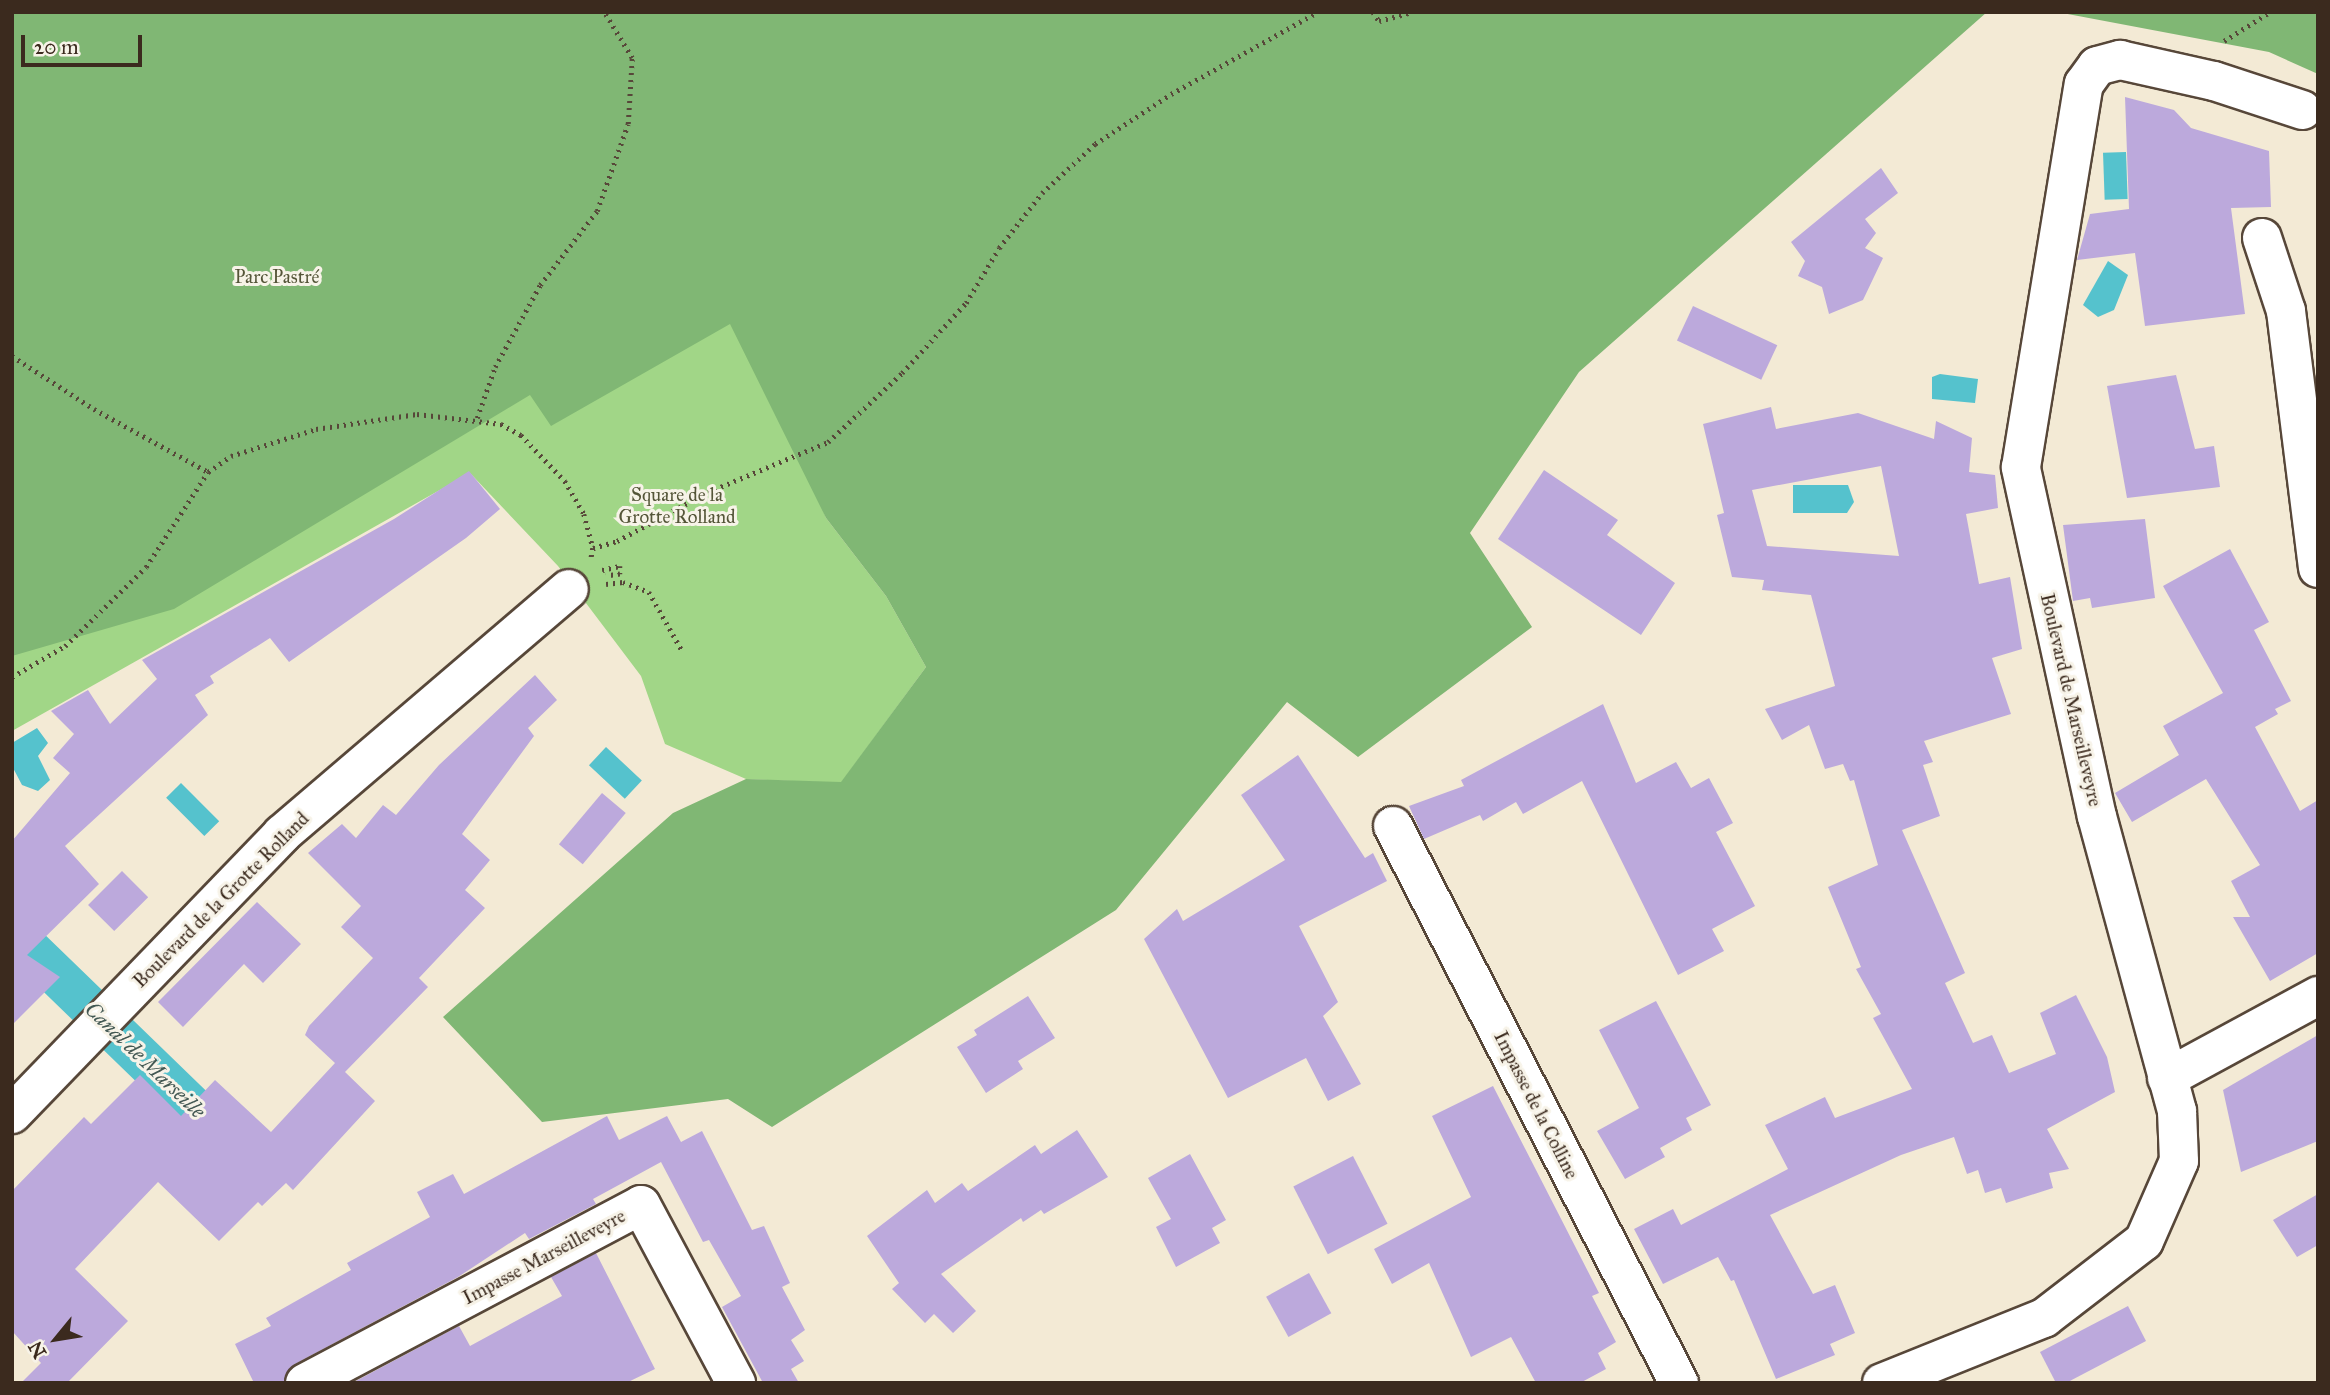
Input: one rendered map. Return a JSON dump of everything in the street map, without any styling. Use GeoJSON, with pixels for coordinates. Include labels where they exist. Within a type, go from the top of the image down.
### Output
{"type":"FeatureCollection","features":[{"type":"Feature","properties":{"kind":"street","name":"Boulevard de Marseilleveyre"},"geometry":{"type":"LineString","coordinates":[[1882,1383],[2044,1318],[2144,1241],[2179,1161],[2177,1111],[2098,817],[2021,467],[2077,113],[2088,73],[2106,61],[2120,60],[2214,81],[2302,110]]}},
{"type":"Feature","properties":{"kind":"street"},"geometry":{"type":"LineString","coordinates":[[2262,238],[2286,312],[2318,568]]}},
{"type":"Feature","properties":{"kind":"street","name":"Boulevard de la Grotte Rolland"},"geometry":{"type":"LineString","coordinates":[[12,1114],[282,834],[585,583]]}},
{"type":"Feature","properties":{"kind":"street","name":"Impasse de la Colline"},"geometry":{"type":"LineString","coordinates":[[1393,826],[1679,1383]]}},
{"type":"Feature","properties":{"kind":"street"},"geometry":{"type":"LineString","coordinates":[[2168,1078],[2318,996]]}},
{"type":"Feature","properties":{"kind":"street","name":"Impasse Marseilleveyre"},"geometry":{"type":"LineString","coordinates":[[305,1383],[642,1205],[736,1383]]}},
{"type":"Feature","properties":{"kind":"path"},"geometry":{"type":"LineString","coordinates":[[477,418],[495,367],[540,285],[597,211],[628,124],[632,58],[604,12]]}},
{"type":"Feature","properties":{"kind":"path"},"geometry":{"type":"LineString","coordinates":[[12,677],[65,646],[146,567],[208,472],[231,456],[316,429],[417,414],[477,418],[521,435],[565,481],[584,513],[593,548],[617,541],[708,492],[828,442],[902,373],[966,303],[999,248],[1042,193],[1094,144],[1171,94],[1318,12]]}},
{"type":"Feature","properties":{"kind":"path"},"geometry":{"type":"LineString","coordinates":[[1373,12],[1379,21],[1412,12]]}},
{"type":"Feature","properties":{"kind":"path"},"geometry":{"type":"LineString","coordinates":[[2214,81],[2220,45],[2239,28],[2270,12]]}},
{"type":"Feature","properties":{"kind":"path"},"geometry":{"type":"LineString","coordinates":[[12,356],[94,409],[208,472]]}},
{"type":"Feature","properties":{"kind":"path"},"geometry":{"type":"LineString","coordinates":[[585,583],[603,585],[623,582],[649,592],[683,652]]}},
{"type":"Feature","properties":{"kind":"green space","name":"Parc Pastré"},"geometry":{"type":"Polygon","coordinates":[[[12,12],[1290,12],[811,480],[826,518],[886,596],[926,667],[841,783],[746,779],[665,744],[641,676],[558,566],[470,473],[12,731],[12,12]]]}},
{"type":"Feature","properties":{"kind":"green space"},"geometry":{"type":"Polygon","coordinates":[[[12,12],[1987,12],[1579,372],[1470,533],[1532,627],[1358,757],[1287,702],[1116,910],[772,1127],[728,1099],[542,1122],[443,1017],[673,813],[746,779],[841,782],[926,667],[886,596],[826,518],[730,324],[551,426],[530,395],[174,609],[12,656],[12,12]]]}},
{"type":"Feature","properties":{"kind":"green space"},"geometry":{"type":"Polygon","coordinates":[[[2057,12],[2318,12],[2318,74],[2269,52],[2057,12]]]}},
{"type":"Feature","properties":{"kind":"water"},"geometry":{"type":"Polygon","coordinates":[[[2126,152],[2128,199],[2105,200],[2103,153],[2126,152]]]}},
{"type":"Feature","properties":{"kind":"water"},"geometry":{"type":"Polygon","coordinates":[[[2108,261],[2128,275],[2114,310],[2098,317],[2083,305],[2108,261]]]}},
{"type":"Feature","properties":{"kind":"water"},"geometry":{"type":"Polygon","coordinates":[[[1940,374],[1978,379],[1975,403],[1932,399],[1932,377],[1940,374]]]}},
{"type":"Feature","properties":{"kind":"water"},"geometry":{"type":"Polygon","coordinates":[[[1793,485],[1848,485],[1854,502],[1847,513],[1793,513],[1793,485]]]}},
{"type":"Feature","properties":{"kind":"water"},"geometry":{"type":"Polygon","coordinates":[[[37,728],[48,743],[38,756],[50,780],[38,791],[22,785],[12,766],[12,743],[37,728]]]}},
{"type":"Feature","properties":{"kind":"water"},"geometry":{"type":"Polygon","coordinates":[[[606,747],[642,780],[625,799],[589,765],[606,747]]]}},
{"type":"Feature","properties":{"kind":"water"},"geometry":{"type":"Polygon","coordinates":[[[181,783],[219,821],[204,836],[166,798],[181,783]]]}},
{"type":"Feature","properties":{"kind":"building"},"geometry":{"type":"Polygon","coordinates":[[[2125,97],[2174,110],[2191,128],[2269,151],[2271,207],[2231,208],[2245,314],[2145,326],[2135,253],[2077,260],[2090,214],[2129,209],[2125,97]]]}},
{"type":"Feature","properties":{"kind":"building"},"geometry":{"type":"Polygon","coordinates":[[[1881,168],[1898,193],[1865,219],[1876,233],[1865,248],[1883,258],[1863,300],[1829,314],[1822,287],[1798,276],[1805,261],[1791,242],[1881,168]]]}},
{"type":"Feature","properties":{"kind":"building"},"geometry":{"type":"Polygon","coordinates":[[[1693,306],[1777,345],[1761,380],[1677,340],[1693,306]]]}},
{"type":"Feature","properties":{"kind":"building"},"geometry":{"type":"Polygon","coordinates":[[[2176,375],[2195,449],[2214,446],[2220,487],[2127,498],[2107,386],[2176,375]]]}},
{"type":"Feature","properties":{"kind":"building"},"geometry":{"type":"Polygon","coordinates":[[[1771,407],[1776,429],[1858,413],[1934,439],[1936,421],[1972,438],[1969,472],[1995,475],[1998,508],[1966,514],[1979,584],[2010,577],[2022,649],[1992,658],[2011,714],[1924,741],[1933,762],[1923,765],[1940,816],[1902,830],[1965,973],[1945,983],[1973,1043],[1992,1035],[2009,1073],[2056,1054],[2040,1013],[2076,995],[2107,1057],[2115,1092],[2047,1129],[2069,1169],[2049,1173],[2053,1188],[2006,1203],[2001,1188],[1985,1193],[1978,1170],[1967,1174],[1954,1137],[1901,1155],[1770,1215],[1813,1294],[1835,1285],[1855,1333],[1830,1344],[1835,1355],[1776,1379],[1734,1280],[1731,1281],[1718,1257],[1663,1284],[1634,1229],[1673,1209],[1681,1225],[1788,1169],[1765,1125],[1825,1097],[1835,1118],[1912,1089],[1873,1018],[1881,1014],[1856,969],[1861,967],[1828,887],[1878,865],[1854,780],[1850,781],[1843,764],[1825,769],[1809,725],[1782,740],[1765,709],[1835,686],[1811,595],[1762,590],[1764,580],[1732,577],[1717,515],[1724,513],[1703,424],[1771,407]],[[1881,466],[1752,490],[1767,546],[1899,556],[1881,466]]]}},
{"type":"Feature","properties":{"kind":"building"},"geometry":{"type":"Polygon","coordinates":[[[1544,470],[1618,520],[1607,535],[1675,583],[1641,635],[1498,539],[1544,470]]]}},
{"type":"Feature","properties":{"kind":"building"},"geometry":{"type":"Polygon","coordinates":[[[469,471],[500,509],[466,538],[289,662],[270,638],[210,676],[214,683],[195,695],[208,715],[65,846],[99,884],[27,955],[60,977],[12,1025],[12,841],[70,773],[53,758],[74,734],[51,711],[88,690],[110,724],[157,679],[142,660],[394,519],[469,471]]]}},
{"type":"Feature","properties":{"kind":"building"},"geometry":{"type":"Polygon","coordinates":[[[2145,519],[2155,598],[2092,608],[2090,598],[2073,601],[2063,525],[2145,519]]]}},
{"type":"Feature","properties":{"kind":"building"},"geometry":{"type":"Polygon","coordinates":[[[2230,549],[2269,622],[2254,630],[2291,701],[2275,709],[2278,714],[2255,727],[2300,811],[2318,800],[2318,953],[2270,981],[2233,917],[2250,917],[2231,881],[2260,865],[2206,779],[2132,822],[2115,793],[2179,755],[2163,726],[2223,693],[2163,586],[2230,549]]]}},
{"type":"Feature","properties":{"kind":"building"},"geometry":{"type":"Polygon","coordinates":[[[535,675],[557,700],[528,728],[534,736],[462,834],[490,860],[465,890],[485,908],[419,978],[428,987],[345,1072],[375,1101],[293,1190],[286,1183],[262,1206],[258,1202],[219,1241],[158,1182],[75,1269],[128,1321],[67,1383],[21,1383],[41,1363],[12,1331],[12,1191],[84,1117],[91,1124],[140,1075],[181,1116],[215,1080],[271,1132],[335,1063],[305,1035],[309,1026],[373,958],[341,927],[361,906],[308,853],[342,824],[356,838],[383,805],[396,815],[439,765],[535,675]]]}},
{"type":"Feature","properties":{"kind":"building"},"geometry":{"type":"Polygon","coordinates":[[[1603,704],[1636,783],[1676,762],[1691,788],[1709,778],[1733,823],[1716,832],[1755,906],[1712,929],[1724,951],[1678,975],[1582,781],[1523,814],[1516,802],[1483,821],[1480,815],[1424,839],[1409,806],[1464,786],[1461,780],[1603,704]]]}},
{"type":"Feature","properties":{"kind":"building"},"geometry":{"type":"Polygon","coordinates":[[[1298,755],[1365,858],[1373,853],[1387,881],[1299,926],[1338,1002],[1323,1016],[1361,1084],[1328,1101],[1306,1058],[1228,1098],[1144,939],[1177,909],[1183,921],[1285,860],[1241,795],[1298,755]]]}},
{"type":"Feature","properties":{"kind":"building"},"geometry":{"type":"Polygon","coordinates":[[[602,793],[626,813],[583,864],[559,844],[602,793]]]}},
{"type":"Feature","properties":{"kind":"building"},"geometry":{"type":"Polygon","coordinates":[[[122,871],[148,897],[114,931],[88,905],[122,871]]]}},
{"type":"Feature","properties":{"kind":"building"},"geometry":{"type":"Polygon","coordinates":[[[257,902],[301,944],[263,983],[244,964],[183,1027],[158,1002],[257,902]]]}},
{"type":"Feature","properties":{"kind":"building"},"geometry":{"type":"Polygon","coordinates":[[[1028,996],[1055,1038],[1018,1061],[1023,1069],[986,1093],[957,1047],[977,1035],[974,1030],[1028,996]]]}},
{"type":"Feature","properties":{"kind":"building"},"geometry":{"type":"Polygon","coordinates":[[[1656,1001],[1711,1105],[1686,1118],[1692,1130],[1660,1148],[1665,1157],[1625,1179],[1597,1131],[1639,1108],[1599,1030],[1656,1001]]]}},
{"type":"Feature","properties":{"kind":"building"},"geometry":{"type":"Polygon","coordinates":[[[2318,1035],[2318,1141],[2241,1172],[2223,1090],[2318,1035]]]}},
{"type":"Feature","properties":{"kind":"building"},"geometry":{"type":"Polygon","coordinates":[[[1493,1086],[1599,1293],[1592,1296],[1616,1342],[1598,1353],[1606,1369],[1580,1383],[1536,1383],[1511,1337],[1471,1357],[1429,1263],[1392,1284],[1374,1249],[1471,1197],[1432,1116],[1493,1086]]]}},
{"type":"Feature","properties":{"kind":"building"},"geometry":{"type":"Polygon","coordinates":[[[607,1116],[619,1140],[667,1116],[681,1142],[702,1131],[752,1230],[764,1226],[790,1283],[782,1287],[805,1330],[791,1340],[804,1361],[791,1369],[799,1383],[763,1383],[722,1307],[741,1296],[709,1240],[703,1242],[661,1162],[593,1199],[596,1204],[529,1239],[525,1233],[458,1277],[295,1364],[283,1383],[254,1383],[235,1344],[271,1326],[266,1318],[351,1270],[347,1263],[430,1217],[417,1192],[453,1174],[464,1194],[607,1116]]]}},
{"type":"Feature","properties":{"kind":"building"},"geometry":{"type":"Polygon","coordinates":[[[1077,1130],[1108,1177],[1044,1214],[1041,1210],[1023,1222],[1021,1218],[941,1274],[976,1311],[953,1333],[934,1314],[925,1323],[892,1289],[899,1283],[867,1236],[927,1190],[935,1203],[962,1183],[968,1191],[1035,1145],[1041,1154],[1077,1130]]]}},
{"type":"Feature","properties":{"kind":"building"},"geometry":{"type":"Polygon","coordinates":[[[1190,1154],[1226,1220],[1212,1228],[1220,1243],[1176,1267],[1156,1227],[1171,1219],[1148,1178],[1190,1154]]]}},
{"type":"Feature","properties":{"kind":"building"},"geometry":{"type":"Polygon","coordinates":[[[1353,1156],[1388,1224],[1328,1254],[1293,1186],[1353,1156]]]}},
{"type":"Feature","properties":{"kind":"building"},"geometry":{"type":"Polygon","coordinates":[[[2318,1194],[2318,1245],[2297,1257],[2273,1220],[2318,1194]]]}},
{"type":"Feature","properties":{"kind":"building"},"geometry":{"type":"Polygon","coordinates":[[[596,1253],[655,1369],[626,1383],[352,1383],[459,1326],[470,1346],[562,1296],[551,1277],[596,1253]]]}},
{"type":"Feature","properties":{"kind":"building"},"geometry":{"type":"Polygon","coordinates":[[[1309,1273],[1331,1313],[1288,1337],[1266,1297],[1309,1273]]]}},
{"type":"Feature","properties":{"kind":"building"},"geometry":{"type":"Polygon","coordinates":[[[2128,1306],[2146,1341],[2066,1383],[2056,1383],[2040,1352],[2128,1306]]]}},
{"type":"Feature","properties":{"kind":"waterway","name":"Canal de Marseille"},"geometry":{"type":"LineString","coordinates":[[12,932],[233,1146]]}},
{"type":"Feature","properties":{"kind":"park label","name":"Square de la Grotte Rolland"},"geometry":{"type":"Point","coordinates":[677,506]}}]}
